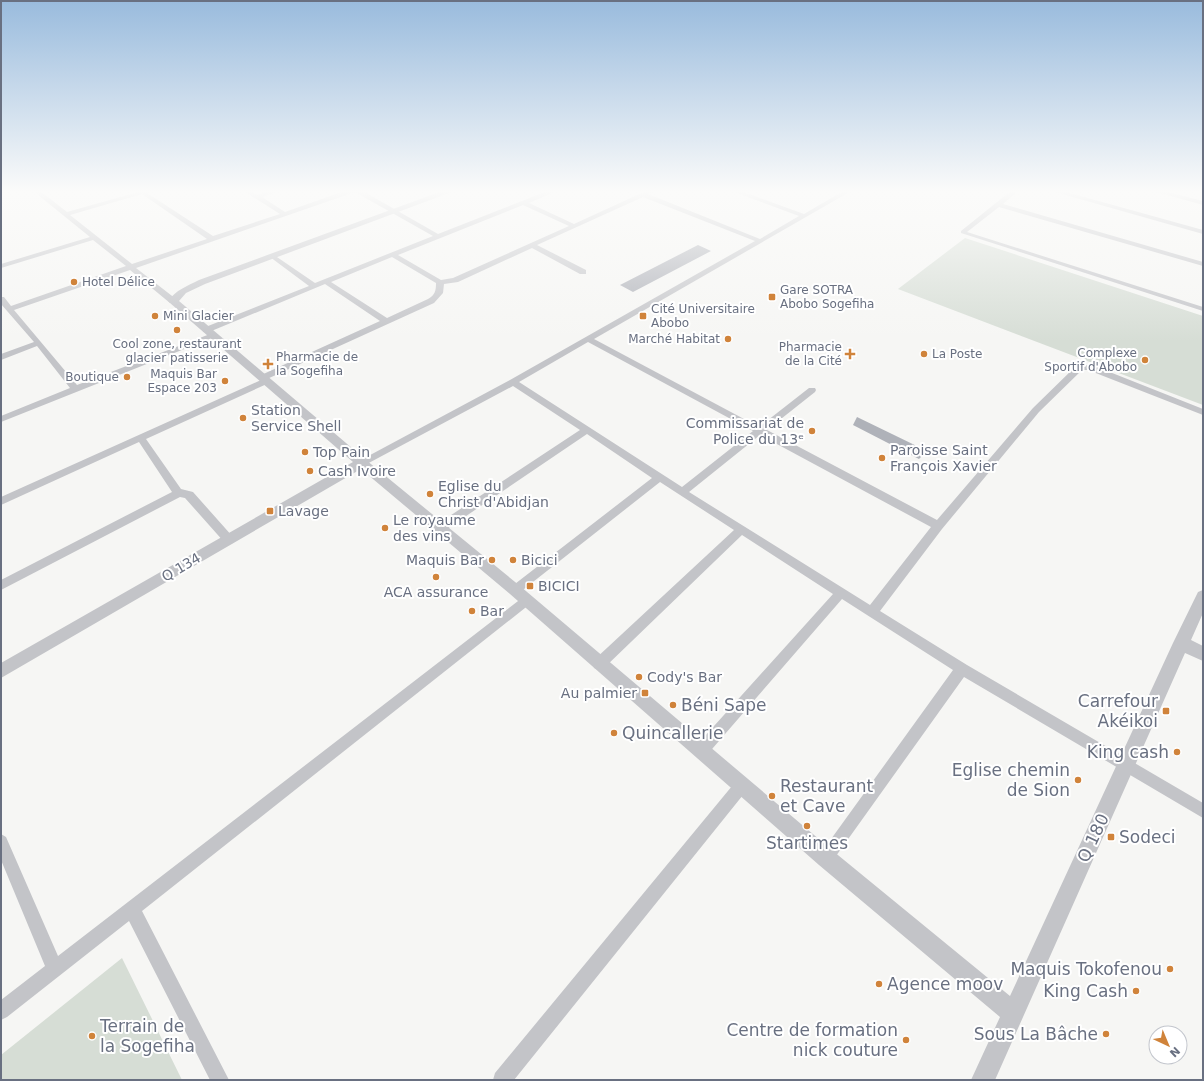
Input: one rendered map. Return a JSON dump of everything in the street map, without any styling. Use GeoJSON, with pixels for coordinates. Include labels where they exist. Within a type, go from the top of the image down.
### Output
{"type":"FeatureCollection","features":[{"type":"Feature","properties":{"kind":"street"},"geometry":{"type":"LineString","coordinates":[[1,266],[86,240]]}},
{"type":"Feature","properties":{"kind":"street"},"geometry":{"type":"LineString","coordinates":[[97,240],[173,301],[362,463],[515,590],[826,858],[1013,1013]]}},
{"type":"Feature","properties":{"kind":"street"},"geometry":{"type":"LineString","coordinates":[[10,309],[208,240]]}},
{"type":"Feature","properties":{"kind":"street"},"geometry":{"type":"LineString","coordinates":[[173,301],[183,291],[192,287],[315,240]]}},
{"type":"Feature","properties":{"kind":"street"},"geometry":{"type":"LineString","coordinates":[[1,419],[210,333],[326,282],[427,240]]}},
{"type":"Feature","properties":{"kind":"street"},"geometry":{"type":"LineString","coordinates":[[393,254],[440,282],[455,280],[542,240]]}},
{"type":"Feature","properties":{"kind":"street"},"geometry":{"type":"LineString","coordinates":[[362,463],[513,382],[759,240]]}},
{"type":"Feature","properties":{"kind":"street"},"geometry":{"type":"LineString","coordinates":[[987,240],[1203,309]]}},
{"type":"Feature","properties":{"kind":"street"},"geometry":{"type":"LineString","coordinates":[[1122,240],[1203,264]]}},
{"type":"Feature","properties":{"kind":"street"},"geometry":{"type":"LineString","coordinates":[[532,245],[583,272]]}},
{"type":"Feature","properties":{"kind":"street"},"geometry":{"type":"LineString","coordinates":[[272,256],[315,287]]}},
{"type":"Feature","properties":{"kind":"street"},"geometry":{"type":"LineString","coordinates":[[326,282],[387,322]]}},
{"type":"Feature","properties":{"kind":"street"},"geometry":{"type":"LineString","coordinates":[[1,501],[141,438],[438,297],[440,292],[440,282]]}},
{"type":"Feature","properties":{"kind":"street"},"geometry":{"type":"LineString","coordinates":[[1,299],[39,343],[75,389]]}},
{"type":"Feature","properties":{"kind":"street"},"geometry":{"type":"LineString","coordinates":[[588,339],[938,526]]}},
{"type":"Feature","properties":{"kind":"street"},"geometry":{"type":"LineString","coordinates":[[1,357],[39,343]]}},
{"type":"Feature","properties":{"kind":"street"},"geometry":{"type":"LineString","coordinates":[[872,612],[938,526],[1036,410],[1082,366],[1203,412]]}},
{"type":"Feature","properties":{"kind":"street"},"geometry":{"type":"LineString","coordinates":[[513,382],[682,492],[962,669],[1203,812]]}},
{"type":"Feature","properties":{"kind":"street"},"geometry":{"type":"LineString","coordinates":[[682,492],[812,390]]}},
{"type":"Feature","properties":{"kind":"street"},"geometry":{"type":"LineString","coordinates":[[440,528],[587,430]]}},
{"type":"Feature","properties":{"kind":"street"},"geometry":{"type":"LineString","coordinates":[[141,438],[178,493]]}},
{"type":"Feature","properties":{"kind":"street","name":"Q 134"},"geometry":{"type":"LineString","coordinates":[[1,671],[362,463]]}},
{"type":"Feature","properties":{"kind":"street"},"geometry":{"type":"LineString","coordinates":[[515,590],[660,477]]}},
{"type":"Feature","properties":{"kind":"street"},"geometry":{"type":"LineString","coordinates":[[1,584],[178,493],[189,495],[229,540]]}},
{"type":"Feature","properties":{"kind":"street"},"geometry":{"type":"LineString","coordinates":[[600,664],[742,529]]}},
{"type":"Feature","properties":{"kind":"street"},"geometry":{"type":"LineString","coordinates":[[701,751],[841,593]]}},
{"type":"Feature","properties":{"kind":"street","name":"Q 180"},"geometry":{"type":"LineString","coordinates":[[983,1080],[1203,596]]}},
{"type":"Feature","properties":{"kind":"street"},"geometry":{"type":"LineString","coordinates":[[1,1011],[526,601]]}},
{"type":"Feature","properties":{"kind":"street"},"geometry":{"type":"LineString","coordinates":[[1181,642],[1203,654]]}},
{"type":"Feature","properties":{"kind":"street"},"geometry":{"type":"LineString","coordinates":[[826,858],[962,669]]}},
{"type":"Feature","properties":{"kind":"street"},"geometry":{"type":"LineString","coordinates":[[502,1080],[742,785]]}},
{"type":"Feature","properties":{"kind":"street"},"geometry":{"type":"LineString","coordinates":[[1,842],[55,969]]}},
{"type":"Feature","properties":{"kind":"street"},"geometry":{"type":"LineString","coordinates":[[132,909],[220,1080]]}},
{"type":"Feature","properties":{"kind":"shaded area","name":"Complexe Sportif d'Abobo"},"geometry":{"type":"Polygon","coordinates":[[[962,240],[972,240],[1203,316],[1203,405],[898,289],[962,240]]]}},
{"type":"Feature","properties":{"kind":"shaded area","name":"Terrain de la Sogefiha"},"geometry":{"type":"Polygon","coordinates":[[[122,958],[182,1080],[1,1080],[1,1055],[122,958]]]}},
{"type":"Feature","properties":{"kind":"building"},"geometry":{"type":"Polygon","coordinates":[[[698,245],[711,251],[633,292],[620,285],[698,245]]]}},
{"type":"Feature","properties":{"kind":"building"},"geometry":{"type":"Polygon","coordinates":[[[857,417],[927,451],[919,459],[853,425],[857,417]]]}},
{"type":"Feature","properties":{"kind":"place","name":"Hotel Délice"},"geometry":{"type":"Point","coordinates":[74,282]}},
{"type":"Feature","properties":{"kind":"place","name":"Gare SOTRA Abobo Sogefiha"},"geometry":{"type":"Point","coordinates":[772,297]}},
{"type":"Feature","properties":{"kind":"place","name":"Mini Glacier"},"geometry":{"type":"Point","coordinates":[155,316]}},
{"type":"Feature","properties":{"kind":"place","name":"Cité Universitaire Abobo"},"geometry":{"type":"Point","coordinates":[643,316]}},
{"type":"Feature","properties":{"kind":"place","name":"Cool zone, restaurant glacier patisserie"},"geometry":{"type":"Point","coordinates":[177,330]}},
{"type":"Feature","properties":{"kind":"place","name":"Marché Habitat"},"geometry":{"type":"Point","coordinates":[728,339]}},
{"type":"Feature","properties":{"kind":"place","name":"Pharmacie de la Cité"},"geometry":{"type":"Point","coordinates":[850,354]}},
{"type":"Feature","properties":{"kind":"place","name":"La Poste"},"geometry":{"type":"Point","coordinates":[924,354]}},
{"type":"Feature","properties":{"kind":"place","name":"Complexe Sportif d'Abobo"},"geometry":{"type":"Point","coordinates":[1145,360]}},
{"type":"Feature","properties":{"kind":"place","name":"Pharmacie de la Sogefiha"},"geometry":{"type":"Point","coordinates":[268,364]}},
{"type":"Feature","properties":{"kind":"place","name":"Boutique"},"geometry":{"type":"Point","coordinates":[127,377]}},
{"type":"Feature","properties":{"kind":"place","name":"Maquis Bar Espace 203"},"geometry":{"type":"Point","coordinates":[225,381]}},
{"type":"Feature","properties":{"kind":"place","name":"Station Service Shell"},"geometry":{"type":"Point","coordinates":[243,418]}},
{"type":"Feature","properties":{"kind":"place","name":"Commissariat de Police du 13ᵉ"},"geometry":{"type":"Point","coordinates":[812,431]}},
{"type":"Feature","properties":{"kind":"place","name":"Top Pain"},"geometry":{"type":"Point","coordinates":[305,452]}},
{"type":"Feature","properties":{"kind":"place","name":"Paroisse Saint François Xavier"},"geometry":{"type":"Point","coordinates":[882,458]}},
{"type":"Feature","properties":{"kind":"place","name":"Cash Ivoire"},"geometry":{"type":"Point","coordinates":[310,471]}},
{"type":"Feature","properties":{"kind":"place","name":"Eglise du Christ d'Abidjan"},"geometry":{"type":"Point","coordinates":[430,494]}},
{"type":"Feature","properties":{"kind":"place","name":"Lavage"},"geometry":{"type":"Point","coordinates":[270,511]}},
{"type":"Feature","properties":{"kind":"place","name":"Le royaume des vins"},"geometry":{"type":"Point","coordinates":[385,528]}},
{"type":"Feature","properties":{"kind":"place","name":"Maquis Bar"},"geometry":{"type":"Point","coordinates":[492,560]}},
{"type":"Feature","properties":{"kind":"place","name":"Bicici"},"geometry":{"type":"Point","coordinates":[513,560]}},
{"type":"Feature","properties":{"kind":"place","name":"ACA assurance"},"geometry":{"type":"Point","coordinates":[436,577]}},
{"type":"Feature","properties":{"kind":"place","name":"BICICI"},"geometry":{"type":"Point","coordinates":[530,586]}},
{"type":"Feature","properties":{"kind":"place","name":"Bar"},"geometry":{"type":"Point","coordinates":[472,611]}},
{"type":"Feature","properties":{"kind":"place","name":"Cody's Bar"},"geometry":{"type":"Point","coordinates":[639,677]}},
{"type":"Feature","properties":{"kind":"place","name":"Au palmier"},"geometry":{"type":"Point","coordinates":[645,693]}},
{"type":"Feature","properties":{"kind":"place","name":"Béni Sape"},"geometry":{"type":"Point","coordinates":[673,705]}},
{"type":"Feature","properties":{"kind":"place","name":"Carrefour Akéikoi"},"geometry":{"type":"Point","coordinates":[1166,711]}},
{"type":"Feature","properties":{"kind":"place","name":"Quincallerie"},"geometry":{"type":"Point","coordinates":[614,733]}},
{"type":"Feature","properties":{"kind":"place","name":"King cash"},"geometry":{"type":"Point","coordinates":[1177,752]}},
{"type":"Feature","properties":{"kind":"place","name":"Eglise chemin de Sion"},"geometry":{"type":"Point","coordinates":[1078,780]}},
{"type":"Feature","properties":{"kind":"place","name":"Restaurant et Cave"},"geometry":{"type":"Point","coordinates":[772,796]}},
{"type":"Feature","properties":{"kind":"place","name":"Startimes"},"geometry":{"type":"Point","coordinates":[807,826]}},
{"type":"Feature","properties":{"kind":"place","name":"Sodeci"},"geometry":{"type":"Point","coordinates":[1111,837]}},
{"type":"Feature","properties":{"kind":"place","name":"Maquis Tokofenou"},"geometry":{"type":"Point","coordinates":[1170,969]}},
{"type":"Feature","properties":{"kind":"place","name":"Agence moov"},"geometry":{"type":"Point","coordinates":[879,984]}},
{"type":"Feature","properties":{"kind":"place","name":"King Cash"},"geometry":{"type":"Point","coordinates":[1136,991]}},
{"type":"Feature","properties":{"kind":"place","name":"Sous La Bâche"},"geometry":{"type":"Point","coordinates":[1106,1034]}},
{"type":"Feature","properties":{"kind":"place","name":"Terrain de la Sogefiha"},"geometry":{"type":"Point","coordinates":[92,1036]}},
{"type":"Feature","properties":{"kind":"place","name":"Centre de formation nick couture"},"geometry":{"type":"Point","coordinates":[906,1040]}}]}
